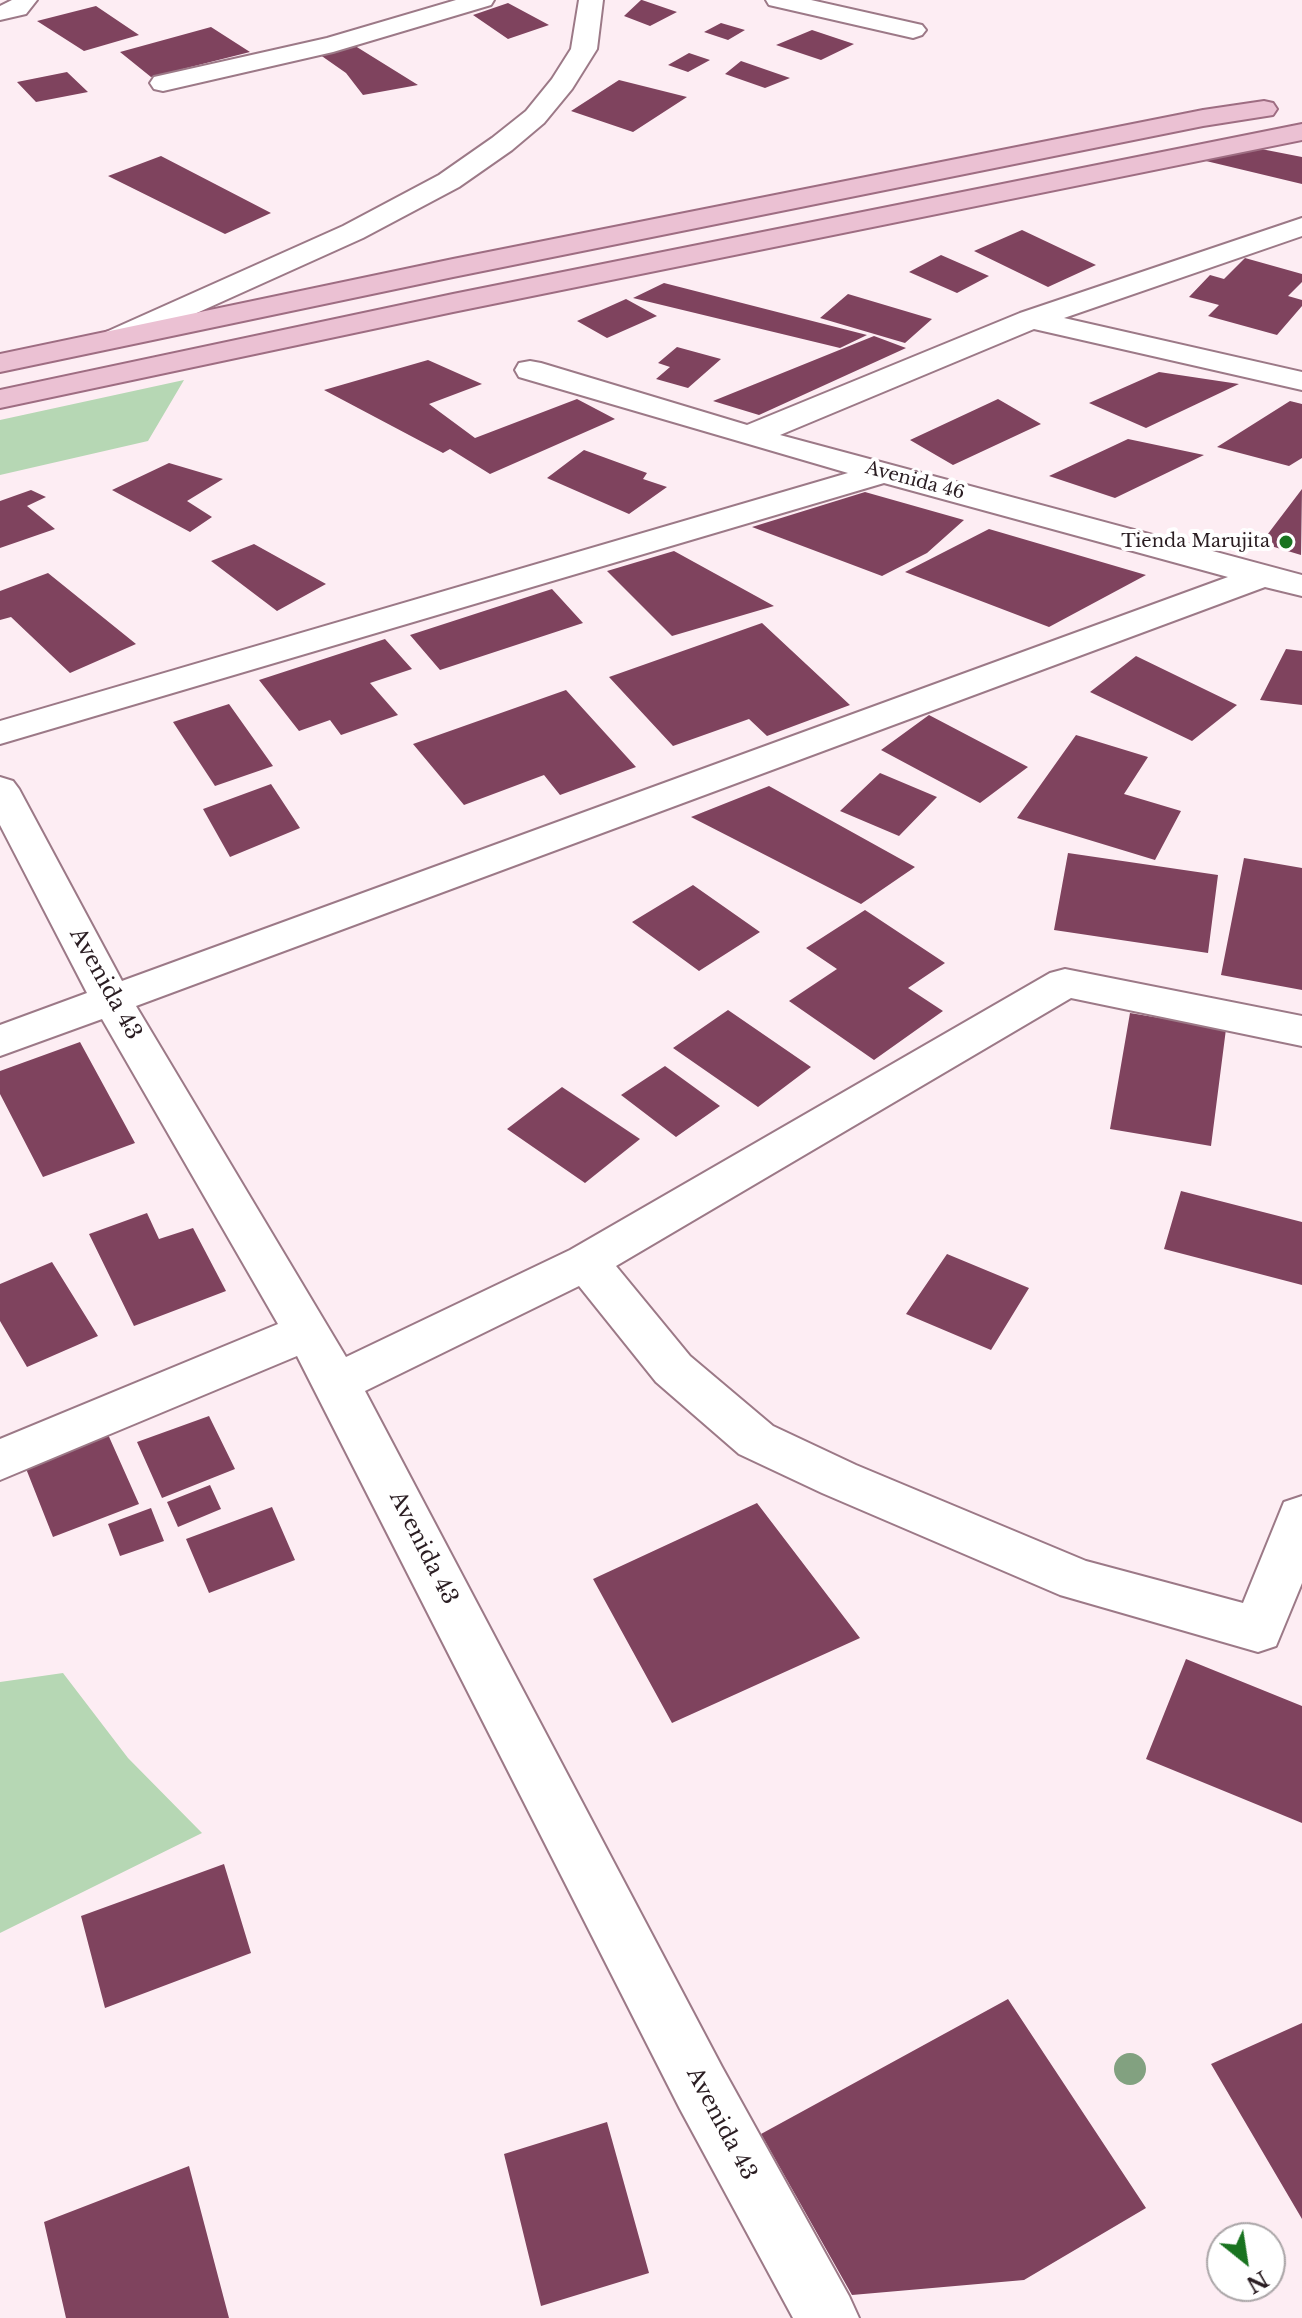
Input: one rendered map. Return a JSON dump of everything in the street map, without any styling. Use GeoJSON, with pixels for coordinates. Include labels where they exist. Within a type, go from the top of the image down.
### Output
{"type":"FeatureCollection","features":[{"type":"Feature","properties":{"kind":"main road"},"geometry":{"type":"LineString","coordinates":[[0,363],[1082,142],[1203,118],[1288,106]]}},
{"type":"Feature","properties":{"kind":"main road"},"geometry":{"type":"LineString","coordinates":[[0,399],[438,306],[1302,132]]}},
{"type":"Feature","properties":{"kind":"street"},"geometry":{"type":"LineString","coordinates":[[0,13],[17,9],[25,0]]}},
{"type":"Feature","properties":{"kind":"street"},"geometry":{"type":"LineString","coordinates":[[163,83],[333,44],[482,0]]}},
{"type":"Feature","properties":{"kind":"street"},"geometry":{"type":"LineString","coordinates":[[117,338],[353,232],[449,181],[502,144],[535,117],[563,83],[584,49],[591,0]]}},
{"type":"Feature","properties":{"kind":"street"},"geometry":{"type":"LineString","coordinates":[[778,0],[913,30]]}},
{"type":"Feature","properties":{"kind":"street"},"geometry":{"type":"LineString","coordinates":[[749,436],[1031,319],[1302,227]]}},
{"type":"Feature","properties":{"kind":"street"},"geometry":{"type":"LineString","coordinates":[[1031,319],[1302,381]]}},
{"type":"Feature","properties":{"kind":"street","name":"Avenida 46"},"geometry":{"type":"LineString","coordinates":[[530,370],[749,436],[1302,586]]}},
{"type":"Feature","properties":{"kind":"street"},"geometry":{"type":"LineString","coordinates":[[0,733],[885,472]]}},
{"type":"Feature","properties":{"kind":"street"},"geometry":{"type":"LineString","coordinates":[[0,1041],[1262,576]]}},
{"type":"Feature","properties":{"kind":"street","name":"Avenida 43"},"geometry":{"type":"LineString","coordinates":[[0,789],[111,999],[337,1383],[701,2088],[827,2318]]}},
{"type":"Feature","properties":{"kind":"street"},"geometry":{"type":"LineString","coordinates":[[337,1383],[586,1262],[1065,983],[1302,1031]]}},
{"type":"Feature","properties":{"kind":"street"},"geometry":{"type":"LineString","coordinates":[[586,1262],[673,1369],[756,1440],[839,1479],[1078,1580],[1258,1630],[1302,1517]]}},
{"type":"Feature","properties":{"kind":"street"},"geometry":{"type":"LineString","coordinates":[[0,1460],[308,1331]]}},
{"type":"Feature","properties":{"kind":"green space"},"geometry":{"type":"Polygon","coordinates":[[[184,380],[148,441],[0,475],[0,420],[184,380]]]}},
{"type":"Feature","properties":{"kind":"green space"},"geometry":{"type":"Polygon","coordinates":[[[63,1673],[128,1758],[202,1833],[0,1933],[0,1682],[63,1673]]]}},
{"type":"Feature","properties":{"kind":"building"},"geometry":{"type":"Polygon","coordinates":[[[641,0],[677,12],[650,26],[624,16],[641,0]]]}},
{"type":"Feature","properties":{"kind":"building"},"geometry":{"type":"Polygon","coordinates":[[[508,3],[549,25],[508,39],[473,15],[508,3]]]}},
{"type":"Feature","properties":{"kind":"building"},"geometry":{"type":"Polygon","coordinates":[[[96,6],[139,35],[84,51],[37,21],[96,6]]]}},
{"type":"Feature","properties":{"kind":"building"},"geometry":{"type":"Polygon","coordinates":[[[721,23],[745,30],[728,40],[704,32],[721,23]]]}},
{"type":"Feature","properties":{"kind":"building"},"geometry":{"type":"Polygon","coordinates":[[[211,27],[250,52],[151,77],[120,52],[211,27]]]}},
{"type":"Feature","properties":{"kind":"building"},"geometry":{"type":"Polygon","coordinates":[[[812,30],[854,44],[821,60],[776,45],[812,30]]]}},
{"type":"Feature","properties":{"kind":"building"},"geometry":{"type":"Polygon","coordinates":[[[352,44],[418,85],[363,95],[346,73],[316,52],[352,44]]]}},
{"type":"Feature","properties":{"kind":"building"},"geometry":{"type":"Polygon","coordinates":[[[689,53],[710,60],[688,72],[668,65],[689,53]]]}},
{"type":"Feature","properties":{"kind":"building"},"geometry":{"type":"Polygon","coordinates":[[[741,61],[790,78],[765,88],[725,74],[741,61]]]}},
{"type":"Feature","properties":{"kind":"building"},"geometry":{"type":"Polygon","coordinates":[[[67,72],[88,92],[36,102],[17,82],[67,72]]]}},
{"type":"Feature","properties":{"kind":"building"},"geometry":{"type":"Polygon","coordinates":[[[619,80],[687,97],[633,132],[571,111],[619,80]]]}},
{"type":"Feature","properties":{"kind":"building"},"geometry":{"type":"Polygon","coordinates":[[[1256,148],[1302,157],[1302,184],[1206,161],[1256,148]]]}},
{"type":"Feature","properties":{"kind":"building"},"geometry":{"type":"Polygon","coordinates":[[[161,156],[271,213],[225,234],[108,176],[161,156]]]}},
{"type":"Feature","properties":{"kind":"building"},"geometry":{"type":"Polygon","coordinates":[[[1022,230],[1096,265],[1048,287],[974,251],[1022,230]]]}},
{"type":"Feature","properties":{"kind":"building"},"geometry":{"type":"Polygon","coordinates":[[[941,255],[989,276],[957,293],[909,272],[941,255]]]}},
{"type":"Feature","properties":{"kind":"building"},"geometry":{"type":"Polygon","coordinates":[[[1245,258],[1302,274],[1302,282],[1288,296],[1302,300],[1302,306],[1277,335],[1208,316],[1219,305],[1189,297],[1210,275],[1224,279],[1245,258]]]}},
{"type":"Feature","properties":{"kind":"building"},"geometry":{"type":"Polygon","coordinates":[[[664,283],[867,335],[840,348],[633,298],[664,283]]]}},
{"type":"Feature","properties":{"kind":"building"},"geometry":{"type":"Polygon","coordinates":[[[848,294],[932,319],[905,343],[820,318],[848,294]]]}},
{"type":"Feature","properties":{"kind":"building"},"geometry":{"type":"Polygon","coordinates":[[[626,299],[657,316],[607,338],[577,321],[626,299]]]}},
{"type":"Feature","properties":{"kind":"building"},"geometry":{"type":"Polygon","coordinates":[[[874,336],[906,348],[759,415],[713,401],[874,336]]]}},
{"type":"Feature","properties":{"kind":"building"},"geometry":{"type":"Polygon","coordinates":[[[677,347],[721,359],[688,388],[656,379],[670,367],[658,363],[677,347]]]}},
{"type":"Feature","properties":{"kind":"building"},"geometry":{"type":"Polygon","coordinates":[[[428,360],[482,384],[429,404],[475,438],[577,399],[615,419],[490,474],[450,449],[443,453],[324,390],[428,360]]]}},
{"type":"Feature","properties":{"kind":"building"},"geometry":{"type":"Polygon","coordinates":[[[1159,372],[1239,384],[1146,428],[1089,403],[1159,372]]]}},
{"type":"Feature","properties":{"kind":"building"},"geometry":{"type":"Polygon","coordinates":[[[998,399],[1041,424],[953,465],[910,440],[998,399]]]}},
{"type":"Feature","properties":{"kind":"building"},"geometry":{"type":"Polygon","coordinates":[[[1290,401],[1302,404],[1302,458],[1289,466],[1217,447],[1290,401]]]}},
{"type":"Feature","properties":{"kind":"building"},"geometry":{"type":"Polygon","coordinates":[[[1128,439],[1204,455],[1115,498],[1049,476],[1128,439]]]}},
{"type":"Feature","properties":{"kind":"building"},"geometry":{"type":"Polygon","coordinates":[[[584,450],[647,473],[643,479],[667,487],[629,514],[547,478],[584,450]]]}},
{"type":"Feature","properties":{"kind":"building"},"geometry":{"type":"Polygon","coordinates":[[[169,463],[223,479],[187,501],[212,517],[190,532],[112,490],[169,463]]]}},
{"type":"Feature","properties":{"kind":"building"},"geometry":{"type":"Polygon","coordinates":[[[1302,489],[1301,555],[1261,543],[1302,489]]]}},
{"type":"Feature","properties":{"kind":"building"},"geometry":{"type":"Polygon","coordinates":[[[31,490],[46,497],[27,506],[55,529],[0,548],[0,501],[31,490]]]}},
{"type":"Feature","properties":{"kind":"building"},"geometry":{"type":"Polygon","coordinates":[[[865,492],[964,520],[927,553],[882,576],[752,527],[865,492]]]}},
{"type":"Feature","properties":{"kind":"building"},"geometry":{"type":"Polygon","coordinates":[[[989,529],[1146,575],[1049,627],[905,572],[989,529]]]}},
{"type":"Feature","properties":{"kind":"building"},"geometry":{"type":"Polygon","coordinates":[[[254,544],[326,584],[277,611],[211,561],[254,544]]]}},
{"type":"Feature","properties":{"kind":"building"},"geometry":{"type":"Polygon","coordinates":[[[674,551],[774,606],[672,636],[607,571],[674,551]]]}},
{"type":"Feature","properties":{"kind":"building"},"geometry":{"type":"Polygon","coordinates":[[[48,573],[136,644],[70,673],[11,617],[0,620],[0,591],[48,573]]]}},
{"type":"Feature","properties":{"kind":"building"},"geometry":{"type":"Polygon","coordinates":[[[552,589],[583,623],[440,670],[410,635],[552,589]]]}},
{"type":"Feature","properties":{"kind":"building"},"geometry":{"type":"Polygon","coordinates":[[[762,623],[850,705],[767,736],[749,719],[673,746],[609,677],[762,623]]]}},
{"type":"Feature","properties":{"kind":"building"},"geometry":{"type":"Polygon","coordinates":[[[385,639],[412,669],[370,683],[398,715],[341,735],[330,720],[299,731],[259,680],[385,639]]]}},
{"type":"Feature","properties":{"kind":"building"},"geometry":{"type":"Polygon","coordinates":[[[1286,649],[1302,651],[1302,705],[1260,700],[1286,649]]]}},
{"type":"Feature","properties":{"kind":"building"},"geometry":{"type":"Polygon","coordinates":[[[1136,656],[1237,705],[1192,741],[1090,692],[1136,656]]]}},
{"type":"Feature","properties":{"kind":"building"},"geometry":{"type":"Polygon","coordinates":[[[566,690],[636,767],[560,795],[544,775],[464,805],[413,744],[566,690]]]}},
{"type":"Feature","properties":{"kind":"building"},"geometry":{"type":"Polygon","coordinates":[[[229,704],[273,766],[215,786],[173,722],[229,704]]]}},
{"type":"Feature","properties":{"kind":"building"},"geometry":{"type":"Polygon","coordinates":[[[929,715],[1028,767],[980,803],[881,750],[929,715]]]}},
{"type":"Feature","properties":{"kind":"building"},"geometry":{"type":"Polygon","coordinates":[[[1076,735],[1148,757],[1124,794],[1181,811],[1155,860],[1017,818],[1076,735]]]}},
{"type":"Feature","properties":{"kind":"building"},"geometry":{"type":"Polygon","coordinates":[[[880,773],[937,797],[899,836],[840,811],[880,773]]]}},
{"type":"Feature","properties":{"kind":"building"},"geometry":{"type":"Polygon","coordinates":[[[271,784],[300,828],[230,857],[203,809],[271,784]]]}},
{"type":"Feature","properties":{"kind":"building"},"geometry":{"type":"Polygon","coordinates":[[[769,786],[915,867],[861,904],[691,817],[769,786]]]}},
{"type":"Feature","properties":{"kind":"building"},"geometry":{"type":"Polygon","coordinates":[[[1068,853],[1218,875],[1208,953],[1054,930],[1068,853]]]}},
{"type":"Feature","properties":{"kind":"building"},"geometry":{"type":"Polygon","coordinates":[[[1244,858],[1302,868],[1302,990],[1221,975],[1244,858]]]}},
{"type":"Feature","properties":{"kind":"building"},"geometry":{"type":"Polygon","coordinates":[[[693,885],[760,932],[699,971],[632,922],[693,885]]]}},
{"type":"Feature","properties":{"kind":"building"},"geometry":{"type":"Polygon","coordinates":[[[865,910],[945,963],[908,988],[943,1011],[874,1060],[789,1001],[837,969],[806,948],[865,910]]]}},
{"type":"Feature","properties":{"kind":"building"},"geometry":{"type":"Polygon","coordinates":[[[728,1010],[811,1067],[758,1107],[673,1048],[728,1010]]]}},
{"type":"Feature","properties":{"kind":"building"},"geometry":{"type":"Polygon","coordinates":[[[1130,1013],[1226,1029],[1211,1146],[1110,1129],[1130,1013]]]}},
{"type":"Feature","properties":{"kind":"building"},"geometry":{"type":"Polygon","coordinates":[[[80,1042],[135,1143],[43,1177],[0,1094],[0,1071],[80,1042]]]}},
{"type":"Feature","properties":{"kind":"building"},"geometry":{"type":"Polygon","coordinates":[[[665,1066],[720,1106],[676,1137],[621,1095],[665,1066]]]}},
{"type":"Feature","properties":{"kind":"building"},"geometry":{"type":"Polygon","coordinates":[[[562,1087],[640,1139],[585,1183],[507,1129],[562,1087]]]}},
{"type":"Feature","properties":{"kind":"building"},"geometry":{"type":"Polygon","coordinates":[[[1181,1191],[1302,1222],[1302,1285],[1164,1249],[1181,1191]]]}},
{"type":"Feature","properties":{"kind":"building"},"geometry":{"type":"Polygon","coordinates":[[[147,1213],[159,1239],[193,1228],[226,1291],[134,1326],[89,1234],[147,1213]]]}},
{"type":"Feature","properties":{"kind":"building"},"geometry":{"type":"Polygon","coordinates":[[[947,1254],[1029,1288],[991,1350],[906,1314],[947,1254]]]}},
{"type":"Feature","properties":{"kind":"building"},"geometry":{"type":"Polygon","coordinates":[[[52,1262],[98,1336],[27,1367],[0,1321],[0,1284],[52,1262]]]}},
{"type":"Feature","properties":{"kind":"building"},"geometry":{"type":"Polygon","coordinates":[[[209,1416],[235,1469],[162,1498],[137,1442],[209,1416]]]}},
{"type":"Feature","properties":{"kind":"building"},"geometry":{"type":"Polygon","coordinates":[[[106,1430],[139,1504],[53,1537],[23,1461],[106,1430]]]}},
{"type":"Feature","properties":{"kind":"building"},"geometry":{"type":"Polygon","coordinates":[[[210,1485],[221,1509],[178,1527],[167,1502],[210,1485]]]}},
{"type":"Feature","properties":{"kind":"building"},"geometry":{"type":"Polygon","coordinates":[[[757,1503],[860,1638],[672,1723],[593,1579],[757,1503]]]}},
{"type":"Feature","properties":{"kind":"building"},"geometry":{"type":"Polygon","coordinates":[[[272,1507],[295,1560],[209,1593],[186,1539],[272,1507]]]}},
{"type":"Feature","properties":{"kind":"building"},"geometry":{"type":"Polygon","coordinates":[[[151,1508],[164,1541],[120,1556],[108,1524],[151,1508]]]}},
{"type":"Feature","properties":{"kind":"building"},"geometry":{"type":"Polygon","coordinates":[[[1186,1659],[1302,1706],[1302,1823],[1146,1759],[1186,1659]]]}},
{"type":"Feature","properties":{"kind":"building"},"geometry":{"type":"Polygon","coordinates":[[[224,1864],[251,1953],[105,2008],[81,1916],[224,1864]]]}},
{"type":"Feature","properties":{"kind":"building"},"geometry":{"type":"Polygon","coordinates":[[[1008,1999],[1146,2208],[1024,2280],[852,2295],[761,2134],[1008,1999]]]}},
{"type":"Feature","properties":{"kind":"building"},"geometry":{"type":"Polygon","coordinates":[[[1302,2023],[1302,2219],[1211,2064],[1302,2023]]]}},
{"type":"Feature","properties":{"kind":"building"},"geometry":{"type":"Polygon","coordinates":[[[607,2122],[649,2273],[541,2306],[504,2154],[607,2122]]]}},
{"type":"Feature","properties":{"kind":"building"},"geometry":{"type":"Polygon","coordinates":[[[189,2166],[229,2318],[66,2318],[44,2222],[189,2166]]]}},
{"type":"Feature","properties":{"kind":"place","name":"Tienda Marujita"},"geometry":{"type":"Point","coordinates":[1286,542]}}]}
